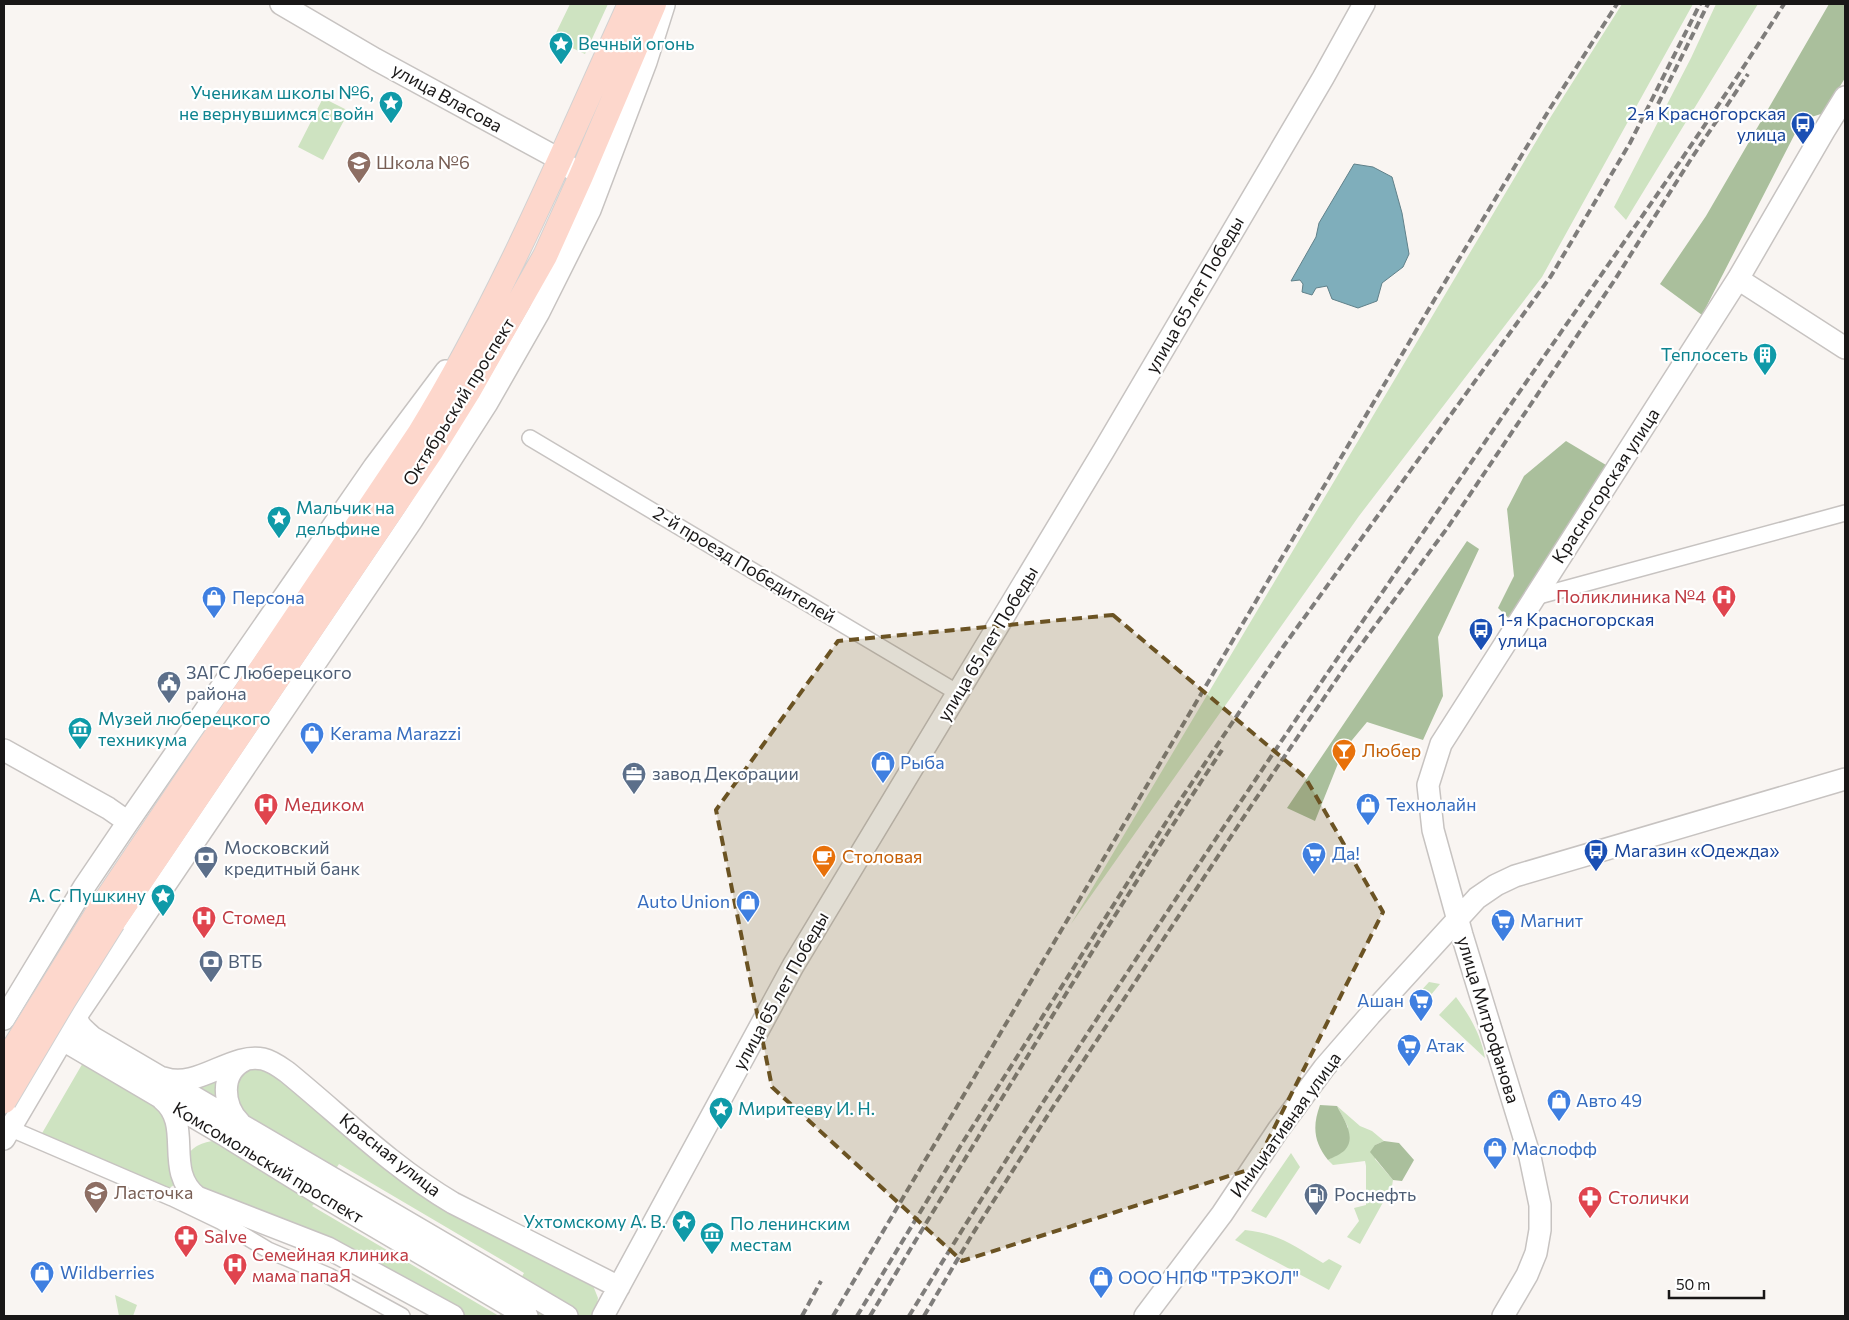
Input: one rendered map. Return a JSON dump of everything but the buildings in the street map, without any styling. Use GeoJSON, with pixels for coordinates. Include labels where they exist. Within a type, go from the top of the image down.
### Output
{"type":"FeatureCollection","features":[{"type":"Feature","properties":{"kind":"main road","name":"улица Власова"},"geometry":{"type":"LineString","coordinates":[[281,4],[375,59],[559,160],[581,176]]}},
{"type":"Feature","properties":{"kind":"main road","name":"Октябрьский проспект"},"geometry":{"type":"LineString","coordinates":[[4,1101],[64,1000],[106,917],[451,381],[484,320],[532,221],[630,4]]}},
{"type":"Feature","properties":{"kind":"main road","name":"Октябрьский проспект"},"geometry":{"type":"LineString","coordinates":[[4,1064],[421,466],[463,400],[545,256],[654,4]]}},
{"type":"Feature","properties":{"kind":"main road"},"geometry":{"type":"LineString","coordinates":[[6,1133],[77,1015],[451,460],[487,403],[539,312],[590,210],[646,62],[664,4]]}},
{"type":"Feature","properties":{"kind":"main road","name":"улица 65 лет Победы"},"geometry":{"type":"LineString","coordinates":[[603,1316],[792,966],[1099,458],[1318,86],[1364,4]]}},
{"type":"Feature","properties":{"kind":"main road","name":"Красногорская улица"},"geometry":{"type":"LineString","coordinates":[[1458,919],[1433,830],[1428,785],[1441,744],[1738,279],[1845,97]]}},
{"type":"Feature","properties":{"kind":"main road"},"geometry":{"type":"LineString","coordinates":[[581,176],[588,192],[590,210]]}},
{"type":"Feature","properties":{"kind":"main road"},"geometry":{"type":"LineString","coordinates":[[1738,279],[1845,348]]}},
{"type":"Feature","properties":{"kind":"main road"},"geometry":{"type":"LineString","coordinates":[[8,1012],[84,887],[128,822],[374,467],[484,320]]}},
{"type":"Feature","properties":{"kind":"main road"},"geometry":{"type":"LineString","coordinates":[[4,750],[108,808],[128,822]]}},
{"type":"Feature","properties":{"kind":"main road","name":"улица Митрофанова"},"geometry":{"type":"LineString","coordinates":[[1504,1316],[1527,1275],[1536,1253],[1540,1230],[1540,1205],[1530,1157],[1458,919],[1477,898],[1496,884],[1515,876],[1845,779]]}},
{"type":"Feature","properties":{"kind":"main road","name":"Инициативная улица"},"geometry":{"type":"LineString","coordinates":[[1145,1316],[1222,1214],[1282,1124],[1324,1068],[1458,919]]}},
{"type":"Feature","properties":{"kind":"main road","name":"Комсомольский проспект"},"geometry":{"type":"LineString","coordinates":[[8,1012],[160,1087],[324,1185],[527,1316]]}},
{"type":"Feature","properties":{"kind":"main road","name":"Комсомольский проспект"},"geometry":{"type":"LineString","coordinates":[[77,1015],[77,1021],[80,1026],[92,1037],[160,1087]]}},
{"type":"Feature","properties":{"kind":"main road","name":"Красная улица"},"geometry":{"type":"LineString","coordinates":[[247,1060],[265,1059],[287,1072],[395,1164],[433,1191],[619,1287]]}},
{"type":"Feature","properties":{"kind":"main road"},"geometry":{"type":"LineString","coordinates":[[247,1060],[185,1080],[171,1080],[160,1087],[176,1124],[180,1174],[182,1181],[190,1192],[196,1197],[328,1248],[453,1316]]}},
{"type":"Feature","properties":{"kind":"main road"},"geometry":{"type":"LineString","coordinates":[[179,1162],[184,1150],[193,1141],[210,1134],[235,1131],[235,1118],[229,1107],[226,1086],[233,1070],[238,1064],[247,1060]]}},
{"type":"Feature","properties":{"kind":"main road","name":"Комсомольский проспект"},"geometry":{"type":"LineString","coordinates":[[324,1185],[568,1316]]}},
{"type":"Feature","properties":{"kind":"street","name":"2-й проезд Победителей"},"geometry":{"type":"LineString","coordinates":[[530,438],[958,693]]}},
{"type":"Feature","properties":{"kind":"street"},"geometry":{"type":"LineString","coordinates":[[1535,597],[1845,513]]}},
{"type":"Feature","properties":{"kind":"street"},"geometry":{"type":"LineString","coordinates":[[6,1133],[163,1194],[222,1222],[268,1250],[329,1276],[402,1316]]}},
{"type":"Feature","properties":{"kind":"highlighted area"},"geometry":{"type":"Polygon","coordinates":[[[1113,615],[1305,777],[1383,912],[1254,1168],[962,1261],[772,1087],[716,810],[838,641],[1113,615]]]}},
{"type":"Feature","properties":{"kind":"green space"},"geometry":{"type":"Polygon","coordinates":[[[570,4],[608,4],[585,54],[553,39],[570,4]]]}},
{"type":"Feature","properties":{"kind":"green space"},"geometry":{"type":"Polygon","coordinates":[[[1622,4],[1693,4],[1542,277],[1359,516],[1071,924],[1550,118],[1622,4]]]}},
{"type":"Feature","properties":{"kind":"green space"},"geometry":{"type":"Polygon","coordinates":[[[1716,4],[1758,4],[1626,220],[1614,207],[1691,58],[1716,4]]]}},
{"type":"Feature","properties":{"kind":"green space"},"geometry":{"type":"Polygon","coordinates":[[[1829,4],[1845,4],[1845,78],[1824,113],[1802,120],[1702,315],[1660,284],[1706,216],[1829,4]]]}},
{"type":"Feature","properties":{"kind":"green space"},"geometry":{"type":"Polygon","coordinates":[[[323,98],[349,111],[323,160],[298,147],[323,98]]]}},
{"type":"Feature","properties":{"kind":"green space"},"geometry":{"type":"Polygon","coordinates":[[[1566,441],[1611,468],[1515,624],[1498,608],[1514,576],[1507,509],[1524,476],[1566,441]]]}},
{"type":"Feature","properties":{"kind":"green space"},"geometry":{"type":"Polygon","coordinates":[[[1467,541],[1479,549],[1438,637],[1443,696],[1423,740],[1367,722],[1343,751],[1315,821],[1287,808],[1467,541]]]}},
{"type":"Feature","properties":{"kind":"green space"},"geometry":{"type":"Polygon","coordinates":[[[1429,982],[1440,984],[1425,1002],[1417,995],[1429,982]]]}},
{"type":"Feature","properties":{"kind":"green space"},"geometry":{"type":"Polygon","coordinates":[[[1456,997],[1474,1026],[1481,1041],[1485,1058],[1439,1015],[1456,997]]]}},
{"type":"Feature","properties":{"kind":"green space"},"geometry":{"type":"Polygon","coordinates":[[[84,1061],[151,1100],[166,1114],[176,1184],[169,1188],[41,1135],[84,1061]]]}},
{"type":"Feature","properties":{"kind":"green space"},"geometry":{"type":"Polygon","coordinates":[[[258,1065],[592,1283],[598,1298],[595,1316],[499,1316],[524,1273],[339,1164],[335,1170],[241,1115],[234,1077],[258,1065]]]}},
{"type":"Feature","properties":{"kind":"green space"},"geometry":{"type":"Polygon","coordinates":[[[222,1072],[223,1103],[191,1084],[222,1072]]]}},
{"type":"Feature","properties":{"kind":"green space"},"geometry":{"type":"Polygon","coordinates":[[[1320,1105],[1337,1106],[1348,1128],[1350,1139],[1345,1150],[1328,1160],[1320,1147],[1316,1134],[1315,1127],[1320,1105]]]}},
{"type":"Feature","properties":{"kind":"green space"},"geometry":{"type":"Polygon","coordinates":[[[1337,1106],[1360,1126],[1372,1131],[1384,1141],[1375,1145],[1375,1159],[1393,1180],[1392,1186],[1360,1244],[1347,1237],[1359,1221],[1354,1208],[1366,1205],[1366,1166],[1365,1161],[1333,1165],[1328,1160],[1345,1149],[1348,1127],[1337,1106]]]}},
{"type":"Feature","properties":{"kind":"green space"},"geometry":{"type":"Polygon","coordinates":[[[217,1141],[318,1200],[312,1206],[499,1316],[466,1316],[354,1253],[195,1188],[188,1166],[188,1155],[199,1145],[217,1141]]]}},
{"type":"Feature","properties":{"kind":"green space"},"geometry":{"type":"Polygon","coordinates":[[[1384,1141],[1399,1143],[1414,1160],[1402,1181],[1393,1180],[1370,1152],[1375,1145],[1384,1141]]]}},
{"type":"Feature","properties":{"kind":"green space"},"geometry":{"type":"Polygon","coordinates":[[[1291,1153],[1300,1167],[1266,1218],[1251,1211],[1291,1153]]]}},
{"type":"Feature","properties":{"kind":"green space"},"geometry":{"type":"Polygon","coordinates":[[[1245,1230],[1267,1234],[1295,1246],[1323,1263],[1329,1259],[1342,1266],[1329,1290],[1235,1240],[1245,1230]]]}},
{"type":"Feature","properties":{"kind":"green space"},"geometry":{"type":"Polygon","coordinates":[[[115,1295],[137,1305],[133,1316],[119,1316],[115,1295]]]}},
{"type":"Feature","properties":{"kind":"water"},"geometry":{"type":"Polygon","coordinates":[[[1354,164],[1373,167],[1392,177],[1402,213],[1409,254],[1403,267],[1382,283],[1377,301],[1358,308],[1332,299],[1327,286],[1316,288],[1312,295],[1302,292],[1303,284],[1300,280],[1291,281],[1316,237],[1319,223],[1354,164]]]}},
{"type":"Feature","properties":{"kind":"railway"},"geometry":{"type":"LineString","coordinates":[[833,1316],[1436,297],[1549,110],[1617,4]]}},
{"type":"Feature","properties":{"kind":"railway"},"geometry":{"type":"LineString","coordinates":[[857,1316],[961,1145],[1177,805],[1283,647],[1551,276],[1630,143],[1700,4]]}},
{"type":"Feature","properties":{"kind":"railway"},"geometry":{"type":"LineString","coordinates":[[1658,104],[1708,4]]}},
{"type":"Feature","properties":{"kind":"railway"},"geometry":{"type":"LineString","coordinates":[[909,1316],[979,1202],[1198,866],[1498,423],[1679,163],[1784,4]]}},
{"type":"Feature","properties":{"kind":"railway"},"geometry":{"type":"LineString","coordinates":[[924,1316],[972,1235],[1053,1107],[1251,806],[1349,661],[1448,527],[1614,281],[1691,159],[1748,74]]}},
{"type":"Feature","properties":{"kind":"railway"},"geometry":{"type":"LineString","coordinates":[[870,1316],[1087,960],[1222,750]]}},
{"type":"Feature","properties":{"kind":"railway"},"geometry":{"type":"LineString","coordinates":[[802,1316],[821,1281]]}},
{"type":"Feature","properties":{"kind":"place","name":"Вечный огонь"},"geometry":{"type":"Point","coordinates":[561,65]}},
{"type":"Feature","properties":{"kind":"place","name":"Ученикам школы №6, не вернувшимся с войн"},"geometry":{"type":"Point","coordinates":[391,124]}},
{"type":"Feature","properties":{"kind":"place","name":"2-я Красногорская улица"},"geometry":{"type":"Point","coordinates":[1803,145]}},
{"type":"Feature","properties":{"kind":"place","name":"Школа №6"},"geometry":{"type":"Point","coordinates":[359,184]}},
{"type":"Feature","properties":{"kind":"place","name":"Теплосеть"},"geometry":{"type":"Point","coordinates":[1765,376]}},
{"type":"Feature","properties":{"kind":"place","name":"Мальчик на дельфине"},"geometry":{"type":"Point","coordinates":[279,539]}},
{"type":"Feature","properties":{"kind":"place","name":"Поликлиника №4"},"geometry":{"type":"Point","coordinates":[1724,618]}},
{"type":"Feature","properties":{"kind":"place","name":"Персона"},"geometry":{"type":"Point","coordinates":[214,619]}},
{"type":"Feature","properties":{"kind":"place","name":"1-я Красногорская улица"},"geometry":{"type":"Point","coordinates":[1481,651]}},
{"type":"Feature","properties":{"kind":"place","name":"ЗАГС Люберецкого района"},"geometry":{"type":"Point","coordinates":[169,704]}},
{"type":"Feature","properties":{"kind":"place","name":"Музей люберецкого техникума"},"geometry":{"type":"Point","coordinates":[80,750]}},
{"type":"Feature","properties":{"kind":"place","name":"Kerama Marazzi"},"geometry":{"type":"Point","coordinates":[312,755]}},
{"type":"Feature","properties":{"kind":"place","name":"Любер"},"geometry":{"type":"Point","coordinates":[1344,772]}},
{"type":"Feature","properties":{"kind":"place","name":"Рыба"},"geometry":{"type":"Point","coordinates":[883,784]}},
{"type":"Feature","properties":{"kind":"place","name":"завод Декорации"},"geometry":{"type":"Point","coordinates":[634,795]}},
{"type":"Feature","properties":{"kind":"place","name":"Медиком"},"geometry":{"type":"Point","coordinates":[266,826]}},
{"type":"Feature","properties":{"kind":"place","name":"Технолайн"},"geometry":{"type":"Point","coordinates":[1368,826]}},
{"type":"Feature","properties":{"kind":"place","name":"Магазин «Одежда»"},"geometry":{"type":"Point","coordinates":[1596,872]}},
{"type":"Feature","properties":{"kind":"place","name":"Да!"},"geometry":{"type":"Point","coordinates":[1314,875]}},
{"type":"Feature","properties":{"kind":"place","name":"Столовая"},"geometry":{"type":"Point","coordinates":[824,878]}},
{"type":"Feature","properties":{"kind":"place","name":"Московский кредитный банк"},"geometry":{"type":"Point","coordinates":[206,879]}},
{"type":"Feature","properties":{"kind":"place","name":"А. С. Пушкину"},"geometry":{"type":"Point","coordinates":[163,917]}},
{"type":"Feature","properties":{"kind":"place","name":"Auto Union"},"geometry":{"type":"Point","coordinates":[748,923]}},
{"type":"Feature","properties":{"kind":"place","name":"Стомед"},"geometry":{"type":"Point","coordinates":[204,939]}},
{"type":"Feature","properties":{"kind":"place","name":"Магнит"},"geometry":{"type":"Point","coordinates":[1503,942]}},
{"type":"Feature","properties":{"kind":"place","name":"ВТБ"},"geometry":{"type":"Point","coordinates":[211,983]}},
{"type":"Feature","properties":{"kind":"place","name":"Ашан"},"geometry":{"type":"Point","coordinates":[1421,1022]}},
{"type":"Feature","properties":{"kind":"place","name":"Атак"},"geometry":{"type":"Point","coordinates":[1409,1067]}},
{"type":"Feature","properties":{"kind":"place","name":"Авто 49"},"geometry":{"type":"Point","coordinates":[1559,1122]}},
{"type":"Feature","properties":{"kind":"place","name":"Миритееву И. Н."},"geometry":{"type":"Point","coordinates":[721,1130]}},
{"type":"Feature","properties":{"kind":"place","name":"Маслофф"},"geometry":{"type":"Point","coordinates":[1495,1170]}},
{"type":"Feature","properties":{"kind":"place","name":"Ласточка"},"geometry":{"type":"Point","coordinates":[96,1214]}},
{"type":"Feature","properties":{"kind":"place","name":"Роснефть"},"geometry":{"type":"Point","coordinates":[1316,1216]}},
{"type":"Feature","properties":{"kind":"place","name":"Столички"},"geometry":{"type":"Point","coordinates":[1590,1219]}},
{"type":"Feature","properties":{"kind":"place","name":"Ухтомскому А. В."},"geometry":{"type":"Point","coordinates":[684,1243]}},
{"type":"Feature","properties":{"kind":"place","name":"По ленинским местам"},"geometry":{"type":"Point","coordinates":[712,1255]}},
{"type":"Feature","properties":{"kind":"place","name":"Salve"},"geometry":{"type":"Point","coordinates":[186,1258]}},
{"type":"Feature","properties":{"kind":"place","name":"Семейная клиника мама папаЯ"},"geometry":{"type":"Point","coordinates":[235,1286]}},
{"type":"Feature","properties":{"kind":"place","name":"Wildberries"},"geometry":{"type":"Point","coordinates":[42,1294]}},
{"type":"Feature","properties":{"kind":"place","name":"ООО НПФ \"ТРЭКОЛ\""},"geometry":{"type":"Point","coordinates":[1101,1299]}}]}
